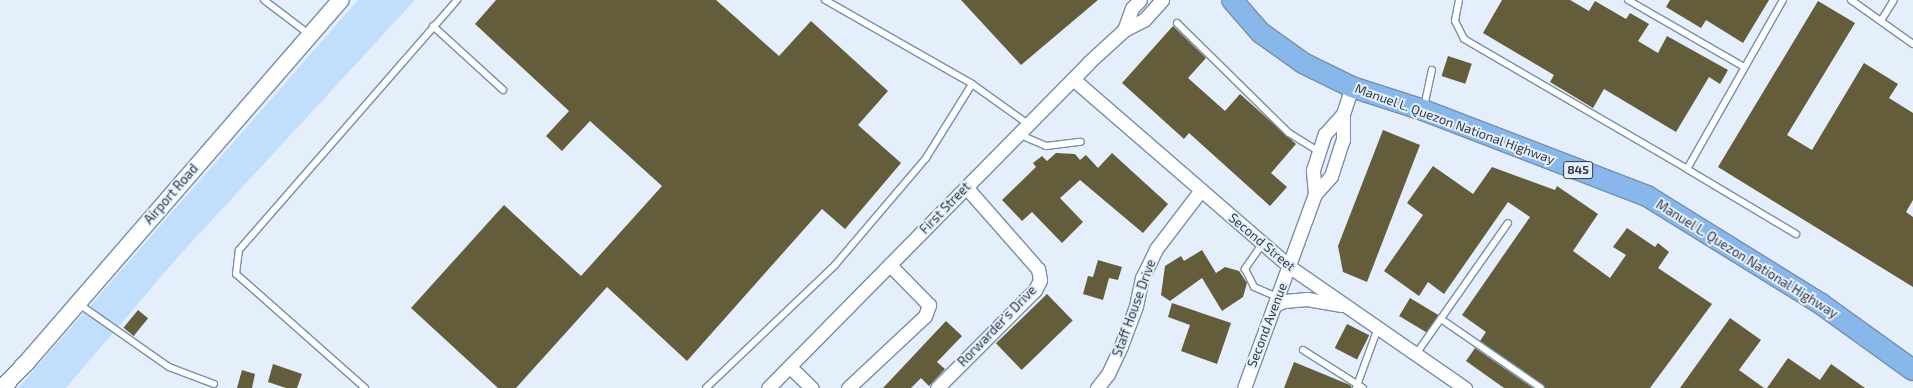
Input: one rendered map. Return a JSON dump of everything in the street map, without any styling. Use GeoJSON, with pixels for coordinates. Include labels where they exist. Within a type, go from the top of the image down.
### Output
{"type":"FeatureCollection","features":[{"type":"Feature","properties":{"kind":"main road","name":"Manuel L. Quezon National Highway"},"geometry":{"type":"LineString","coordinates":[[1232,0],[1261,33],[1302,63],[1352,87],[1423,110],[1647,196],[1821,304],[1913,370]]}},
{"type":"Feature","properties":{"kind":"street","name":"Airport Road"},"geometry":{"type":"LineString","coordinates":[[2,388],[341,0]]}},
{"type":"Feature","properties":{"kind":"street","name":"First Street"},"geometry":{"type":"LineString","coordinates":[[1124,30],[1132,8],[1140,0]]}},
{"type":"Feature","properties":{"kind":"street","name":"First Street"},"geometry":{"type":"LineString","coordinates":[[768,388],[1073,79],[1124,30],[1144,20],[1162,0]]}},
{"type":"Feature","properties":{"kind":"street","name":"Second Street"},"geometry":{"type":"LineString","coordinates":[[1073,79],[1290,267],[1465,388]]}},
{"type":"Feature","properties":{"kind":"street","name":"Second Avenue"},"geometry":{"type":"LineString","coordinates":[[1244,388],[1290,267],[1315,194],[1331,176],[1343,140],[1343,114],[1352,87]]}},
{"type":"Feature","properties":{"kind":"street","name":"Second Avenue"},"geometry":{"type":"LineString","coordinates":[[1315,194],[1313,170],[1325,134],[1343,114]]}},
{"type":"Feature","properties":{"kind":"street","name":"Rorwarder's Drive"},"geometry":{"type":"LineString","coordinates":[[936,388],[1035,290],[1040,280],[1038,269],[966,188]]}},
{"type":"Feature","properties":{"kind":"street","name":"Staff House Drive"},"geometry":{"type":"LineString","coordinates":[[1097,388],[1108,374],[1121,346],[1136,306],[1142,278],[1156,249],[1201,190]]}},
{"type":"Feature","properties":{"kind":"street"},"geometry":{"type":"LineString","coordinates":[[848,388],[925,316],[928,305],[926,301],[890,265]]}},
{"type":"Feature","properties":{"kind":"street"},"geometry":{"type":"LineString","coordinates":[[1276,301],[1307,299],[1346,306]]}},
{"type":"Feature","properties":{"kind":"street"},"geometry":{"type":"LineString","coordinates":[[790,367],[812,388]]}},
{"type":"Feature","properties":{"kind":"lane"},"geometry":{"type":"LineString","coordinates":[[264,0],[310,35]]}},
{"type":"Feature","properties":{"kind":"lane"},"geometry":{"type":"LineString","coordinates":[[365,388],[236,274],[238,250],[457,0]]}},
{"type":"Feature","properties":{"kind":"lane"},"geometry":{"type":"LineString","coordinates":[[825,0],[972,84],[1028,124]]}},
{"type":"Feature","properties":{"kind":"lane"},"geometry":{"type":"LineString","coordinates":[[1459,0],[1455,21],[1464,39],[1796,234]]}},
{"type":"Feature","properties":{"kind":"lane"},"geometry":{"type":"LineString","coordinates":[[1628,0],[1744,68]]}},
{"type":"Feature","properties":{"kind":"lane"},"geometry":{"type":"LineString","coordinates":[[1687,169],[1783,0]]}},
{"type":"Feature","properties":{"kind":"lane"},"geometry":{"type":"LineString","coordinates":[[1850,0],[1882,19],[1913,44]]}},
{"type":"Feature","properties":{"kind":"lane"},"geometry":{"type":"LineString","coordinates":[[1882,19],[1894,0]]}},
{"type":"Feature","properties":{"kind":"lane"},"geometry":{"type":"LineString","coordinates":[[1176,23],[1289,133],[1319,152]]}},
{"type":"Feature","properties":{"kind":"lane"},"geometry":{"type":"LineString","coordinates":[[433,26],[503,90]]}},
{"type":"Feature","properties":{"kind":"lane"},"geometry":{"type":"LineString","coordinates":[[1423,110],[1432,70]]}},
{"type":"Feature","properties":{"kind":"lane"},"geometry":{"type":"LineString","coordinates":[[706,388],[835,265],[926,158],[972,84]]}},
{"type":"Feature","properties":{"kind":"lane"},"geometry":{"type":"LineString","coordinates":[[1018,134],[1046,146],[1081,142]]}},
{"type":"Feature","properties":{"kind":"lane"},"geometry":{"type":"LineString","coordinates":[[1416,354],[1508,223]]}},
{"type":"Feature","properties":{"kind":"lane"},"geometry":{"type":"LineString","coordinates":[[1263,243],[1245,269],[1254,287],[1276,301]]}},
{"type":"Feature","properties":{"kind":"lane"},"geometry":{"type":"LineString","coordinates":[[77,303],[169,367],[214,384]]}},
{"type":"Feature","properties":{"kind":"lane"},"geometry":{"type":"LineString","coordinates":[[1441,319],[1541,388]]}},
{"type":"Feature","properties":{"kind":"lane"},"geometry":{"type":"LineString","coordinates":[[1303,350],[1359,387],[1378,328]]}},
{"type":"Feature","properties":{"kind":"shaded area"},"geometry":{"type":"Polygon","coordinates":[[[358,0],[415,0],[176,259],[66,388],[18,388],[358,0]]]}},
{"type":"Feature","properties":{"kind":"building"},"geometry":{"type":"Polygon","coordinates":[[[496,0],[716,0],[779,56],[811,21],[888,91],[858,125],[901,163],[845,229],[822,209],[687,361],[607,287],[516,388],[498,388],[411,308],[504,205],[581,276],[662,186],[590,121],[562,151],[546,136],[569,111],[475,24],[496,0]]]}},
{"type":"Feature","properties":{"kind":"building"},"geometry":{"type":"Polygon","coordinates":[[[961,0],[1098,0],[1021,65],[961,0]]]}},
{"type":"Feature","properties":{"kind":"building"},"geometry":{"type":"Polygon","coordinates":[[[1502,0],[1570,0],[1589,11],[1595,1],[1626,19],[1630,13],[1649,24],[1638,41],[1658,53],[1667,36],[1728,70],[1720,84],[1709,77],[1676,132],[1604,89],[1593,108],[1550,82],[1554,75],[1483,33],[1502,0]]]}},
{"type":"Feature","properties":{"kind":"building"},"geometry":{"type":"Polygon","coordinates":[[[1670,0],[1769,0],[1743,43],[1706,20],[1701,28],[1666,7],[1670,0]]]}},
{"type":"Feature","properties":{"kind":"building"},"geometry":{"type":"Polygon","coordinates":[[[1818,1],[1855,23],[1787,135],[1812,150],[1864,63],[1898,84],[1889,98],[1913,113],[1913,200],[1906,212],[1913,217],[1913,287],[1718,167],[1818,1]]]}},
{"type":"Feature","properties":{"kind":"building"},"geometry":{"type":"Polygon","coordinates":[[[1173,26],[1206,58],[1188,78],[1225,111],[1240,94],[1296,144],[1271,173],[1287,187],[1270,206],[1189,133],[1184,139],[1122,83],[1173,26]]]}},
{"type":"Feature","properties":{"kind":"building"},"geometry":{"type":"Polygon","coordinates":[[[1448,56],[1472,64],[1465,84],[1442,76],[1448,56]]]}},
{"type":"Feature","properties":{"kind":"building"},"geometry":{"type":"Polygon","coordinates":[[[1383,130],[1420,145],[1367,282],[1343,272],[1338,246],[1383,130]]]}},
{"type":"Feature","properties":{"kind":"building"},"geometry":{"type":"Polygon","coordinates":[[[1056,153],[1075,154],[1080,160],[1086,155],[1098,168],[1112,153],[1168,204],[1143,233],[1080,180],[1060,198],[1083,222],[1062,243],[1032,212],[1022,221],[1002,200],[1036,167],[1033,163],[1042,156],[1047,161],[1056,153]]]}},
{"type":"Feature","properties":{"kind":"building"},"geometry":{"type":"Polygon","coordinates":[[[1433,166],[1473,194],[1492,167],[1555,190],[1557,186],[1598,214],[1573,251],[1610,278],[1626,255],[1613,247],[1627,228],[1655,247],[1658,243],[1669,252],[1658,268],[1712,304],[1650,388],[1545,388],[1480,341],[1486,332],[1462,315],[1530,217],[1508,202],[1444,294],[1428,282],[1419,296],[1384,271],[1423,215],[1407,203],[1433,166]]]}},
{"type":"Feature","properties":{"kind":"building"},"geometry":{"type":"Polygon","coordinates":[[[1202,250],[1216,273],[1225,267],[1239,271],[1247,283],[1243,297],[1222,311],[1202,278],[1170,301],[1161,295],[1165,266],[1181,256],[1184,261],[1202,250]]]}},
{"type":"Feature","properties":{"kind":"building"},"geometry":{"type":"Polygon","coordinates":[[[1098,260],[1122,267],[1118,280],[1109,278],[1103,300],[1083,294],[1088,276],[1093,277],[1098,260]]]}},
{"type":"Feature","properties":{"kind":"building"},"geometry":{"type":"Polygon","coordinates":[[[1047,294],[1073,321],[1022,370],[996,343],[1047,294]]]}},
{"type":"Feature","properties":{"kind":"building"},"geometry":{"type":"Polygon","coordinates":[[[1410,298],[1438,315],[1427,333],[1399,316],[1410,298]]]}},
{"type":"Feature","properties":{"kind":"building"},"geometry":{"type":"Polygon","coordinates":[[[1172,303],[1231,323],[1217,364],[1181,351],[1190,325],[1168,317],[1172,303]]]}},
{"type":"Feature","properties":{"kind":"building"},"geometry":{"type":"Polygon","coordinates":[[[138,310],[148,318],[134,336],[124,328],[138,310]]]}},
{"type":"Feature","properties":{"kind":"building"},"geometry":{"type":"Polygon","coordinates":[[[1730,318],[1761,340],[1739,370],[1764,388],[1680,388],[1730,318]]]}},
{"type":"Feature","properties":{"kind":"building"},"geometry":{"type":"Polygon","coordinates":[[[946,321],[962,336],[937,362],[945,369],[929,386],[921,378],[911,388],[883,388],[946,321]]]}},
{"type":"Feature","properties":{"kind":"building"},"geometry":{"type":"Polygon","coordinates":[[[1347,324],[1369,335],[1357,359],[1335,348],[1347,324]]]}},
{"type":"Feature","properties":{"kind":"building"},"geometry":{"type":"Polygon","coordinates":[[[1475,348],[1533,388],[1504,388],[1466,361],[1475,348]]]}},
{"type":"Feature","properties":{"kind":"building"},"geometry":{"type":"Polygon","coordinates":[[[1788,358],[1820,380],[1831,364],[1865,388],[1767,388],[1788,358]]]}},
{"type":"Feature","properties":{"kind":"building"},"geometry":{"type":"Polygon","coordinates":[[[1294,362],[1350,385],[1352,388],[1284,388],[1294,362]]]}},
{"type":"Feature","properties":{"kind":"building"},"geometry":{"type":"Polygon","coordinates":[[[273,364],[302,374],[297,388],[286,388],[268,382],[273,364]]]}},
{"type":"Feature","properties":{"kind":"building"},"geometry":{"type":"Polygon","coordinates":[[[242,370],[255,374],[252,388],[237,388],[242,370]]]}}]}
